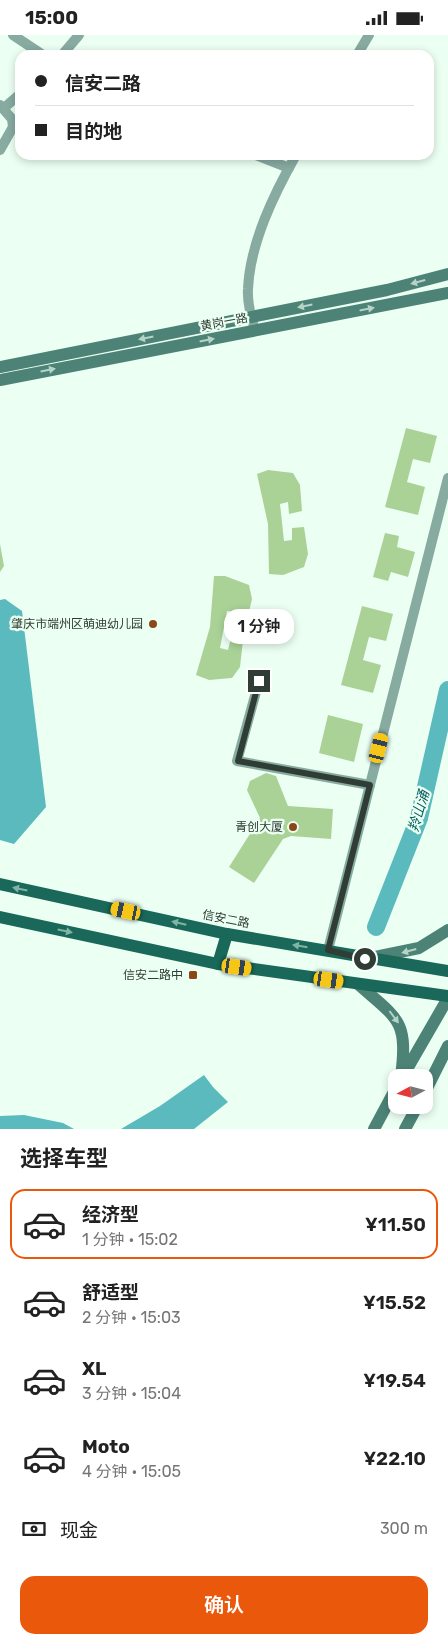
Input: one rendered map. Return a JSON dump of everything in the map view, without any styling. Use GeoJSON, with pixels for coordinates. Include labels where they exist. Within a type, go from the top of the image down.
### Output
{"type":"FeatureCollection","features":[{"type":"Feature","properties":{"kind":"main road","name":"黄岗一路"},"geometry":{"type":"LineString","coordinates":[[0,367],[387,290],[448,274]]}},
{"type":"Feature","properties":{"kind":"main road","name":"黄岗一路"},"geometry":{"type":"LineString","coordinates":[[0,380],[448,293]]}},
{"type":"Feature","properties":{"kind":"main road","name":"信安二路"},"geometry":{"type":"LineString","coordinates":[[0,884],[227,934],[328,950],[365,959],[448,971]]}},
{"type":"Feature","properties":{"kind":"main road"},"geometry":{"type":"LineString","coordinates":[[0,917],[218,964],[448,997],[407,1069]]}},
{"type":"Feature","properties":{"kind":"main road"},"geometry":{"type":"LineString","coordinates":[[365,959],[419,948],[448,930]]}},
{"type":"Feature","properties":{"kind":"main road"},"geometry":{"type":"LineString","coordinates":[[218,964],[227,934]]}},
{"type":"Feature","properties":{"kind":"main road"},"geometry":{"type":"LineString","coordinates":[[358,984],[388,1009],[399,1023],[405,1048],[403,1069]]}},
{"type":"Feature","properties":{"kind":"main road"},"geometry":{"type":"LineString","coordinates":[[433,1077],[448,1046]]}},
{"type":"Feature","properties":{"kind":"main road"},"geometry":{"type":"LineString","coordinates":[[433,1083],[448,1068]]}},
{"type":"Feature","properties":{"kind":"main road"},"geometry":{"type":"LineString","coordinates":[[374,1129],[388,1103]]}},
{"type":"Feature","properties":{"kind":"main road"},"geometry":{"type":"LineString","coordinates":[[405,1129],[413,1114]]}},
{"type":"Feature","properties":{"kind":"street"},"geometry":{"type":"LineString","coordinates":[[13,35],[36,50]]}},
{"type":"Feature","properties":{"kind":"street"},"geometry":{"type":"LineString","coordinates":[[66,50],[79,35]]}},
{"type":"Feature","properties":{"kind":"street"},"geometry":{"type":"LineString","coordinates":[[360,50],[370,35]]}},
{"type":"Feature","properties":{"kind":"street"},"geometry":{"type":"LineString","coordinates":[[0,150],[13,127],[12,119],[2,106],[15,97]]}},
{"type":"Feature","properties":{"kind":"street"},"geometry":{"type":"LineString","coordinates":[[269,160],[289,168]]}},
{"type":"Feature","properties":{"kind":"street"},"geometry":{"type":"LineString","coordinates":[[255,330],[251,317],[248,290],[250,269],[260,233],[293,160]]}},
{"type":"Feature","properties":{"kind":"street"},"geometry":{"type":"LineString","coordinates":[[328,950],[448,478]]}},
{"type":"Feature","properties":{"kind":"street"},"geometry":{"type":"LineString","coordinates":[[259,681],[238,761],[370,785]]}},
{"type":"Feature","properties":{"kind":"water"},"geometry":{"type":"Polygon","coordinates":[[[5,599],[22,611],[46,807],[14,844],[0,840],[0,600],[5,599]]]}},
{"type":"Feature","properties":{"kind":"water"},"geometry":{"type":"Polygon","coordinates":[[[204,1075],[228,1102],[194,1129],[121,1129],[160,1106],[204,1075]]]}},
{"type":"Feature","properties":{"kind":"water"},"geometry":{"type":"Polygon","coordinates":[[[24,1115],[63,1123],[74,1129],[0,1129],[0,1116],[24,1115]]]}},
{"type":"Feature","properties":{"kind":"building"},"geometry":{"type":"Polygon","coordinates":[[[406,428],[437,436],[430,463],[413,459],[407,482],[425,487],[418,515],[385,507],[406,428]]]}},
{"type":"Feature","properties":{"kind":"building"},"geometry":{"type":"Polygon","coordinates":[[[268,470],[293,473],[300,485],[302,511],[289,514],[288,502],[280,504],[284,541],[292,540],[292,528],[304,527],[308,554],[304,567],[283,575],[269,574],[268,524],[257,474],[268,470]]]}},
{"type":"Feature","properties":{"kind":"building"},"geometry":{"type":"Polygon","coordinates":[[[385,533],[399,536],[397,547],[415,552],[408,577],[391,572],[388,581],[373,577],[385,533]]]}},
{"type":"Feature","properties":{"kind":"building"},"geometry":{"type":"Polygon","coordinates":[[[0,544],[4,566],[0,572],[0,544]]]}},
{"type":"Feature","properties":{"kind":"building"},"geometry":{"type":"Polygon","coordinates":[[[214,576],[225,576],[249,585],[252,599],[246,624],[233,624],[235,612],[227,611],[220,648],[228,650],[231,638],[243,640],[240,667],[232,678],[209,680],[196,675],[210,627],[214,576]]]}},
{"type":"Feature","properties":{"kind":"building"},"geometry":{"type":"Polygon","coordinates":[[[362,606],[393,614],[386,641],[369,637],[363,660],[381,665],[373,693],[341,685],[362,606]]]}},
{"type":"Feature","properties":{"kind":"building"},"geometry":{"type":"Polygon","coordinates":[[[328,715],[363,724],[354,762],[319,753],[328,715]]]}},
{"type":"Feature","properties":{"kind":"building","name":"青创大厦"},"geometry":{"type":"Polygon","coordinates":[[[266,773],[276,776],[288,806],[333,809],[331,839],[291,836],[283,839],[254,883],[229,867],[260,818],[247,790],[250,781],[266,773]]]}},
{"type":"Feature","properties":{"kind":"waterway","name":"羚山涌"},"geometry":{"type":"LineString","coordinates":[[376,927],[419,818],[448,690]]}},
{"type":"Feature","properties":{"kind":"place","name":"肇庆市端州区萌迪幼儿园"},"geometry":{"type":"Point","coordinates":[153,624]}},
{"type":"Feature","properties":{"kind":"place","name":"青创大厦"},"geometry":{"type":"Point","coordinates":[293,827]}},
{"type":"Feature","properties":{"kind":"place","name":"信安二路中"},"geometry":{"type":"Point","coordinates":[193,975]}},
{"type":"Feature","properties":{"kind":"route"},"geometry":{"type":"LineString","coordinates":[[259,681],[238,761],[370,785],[328,950],[365,959]]}}]}
